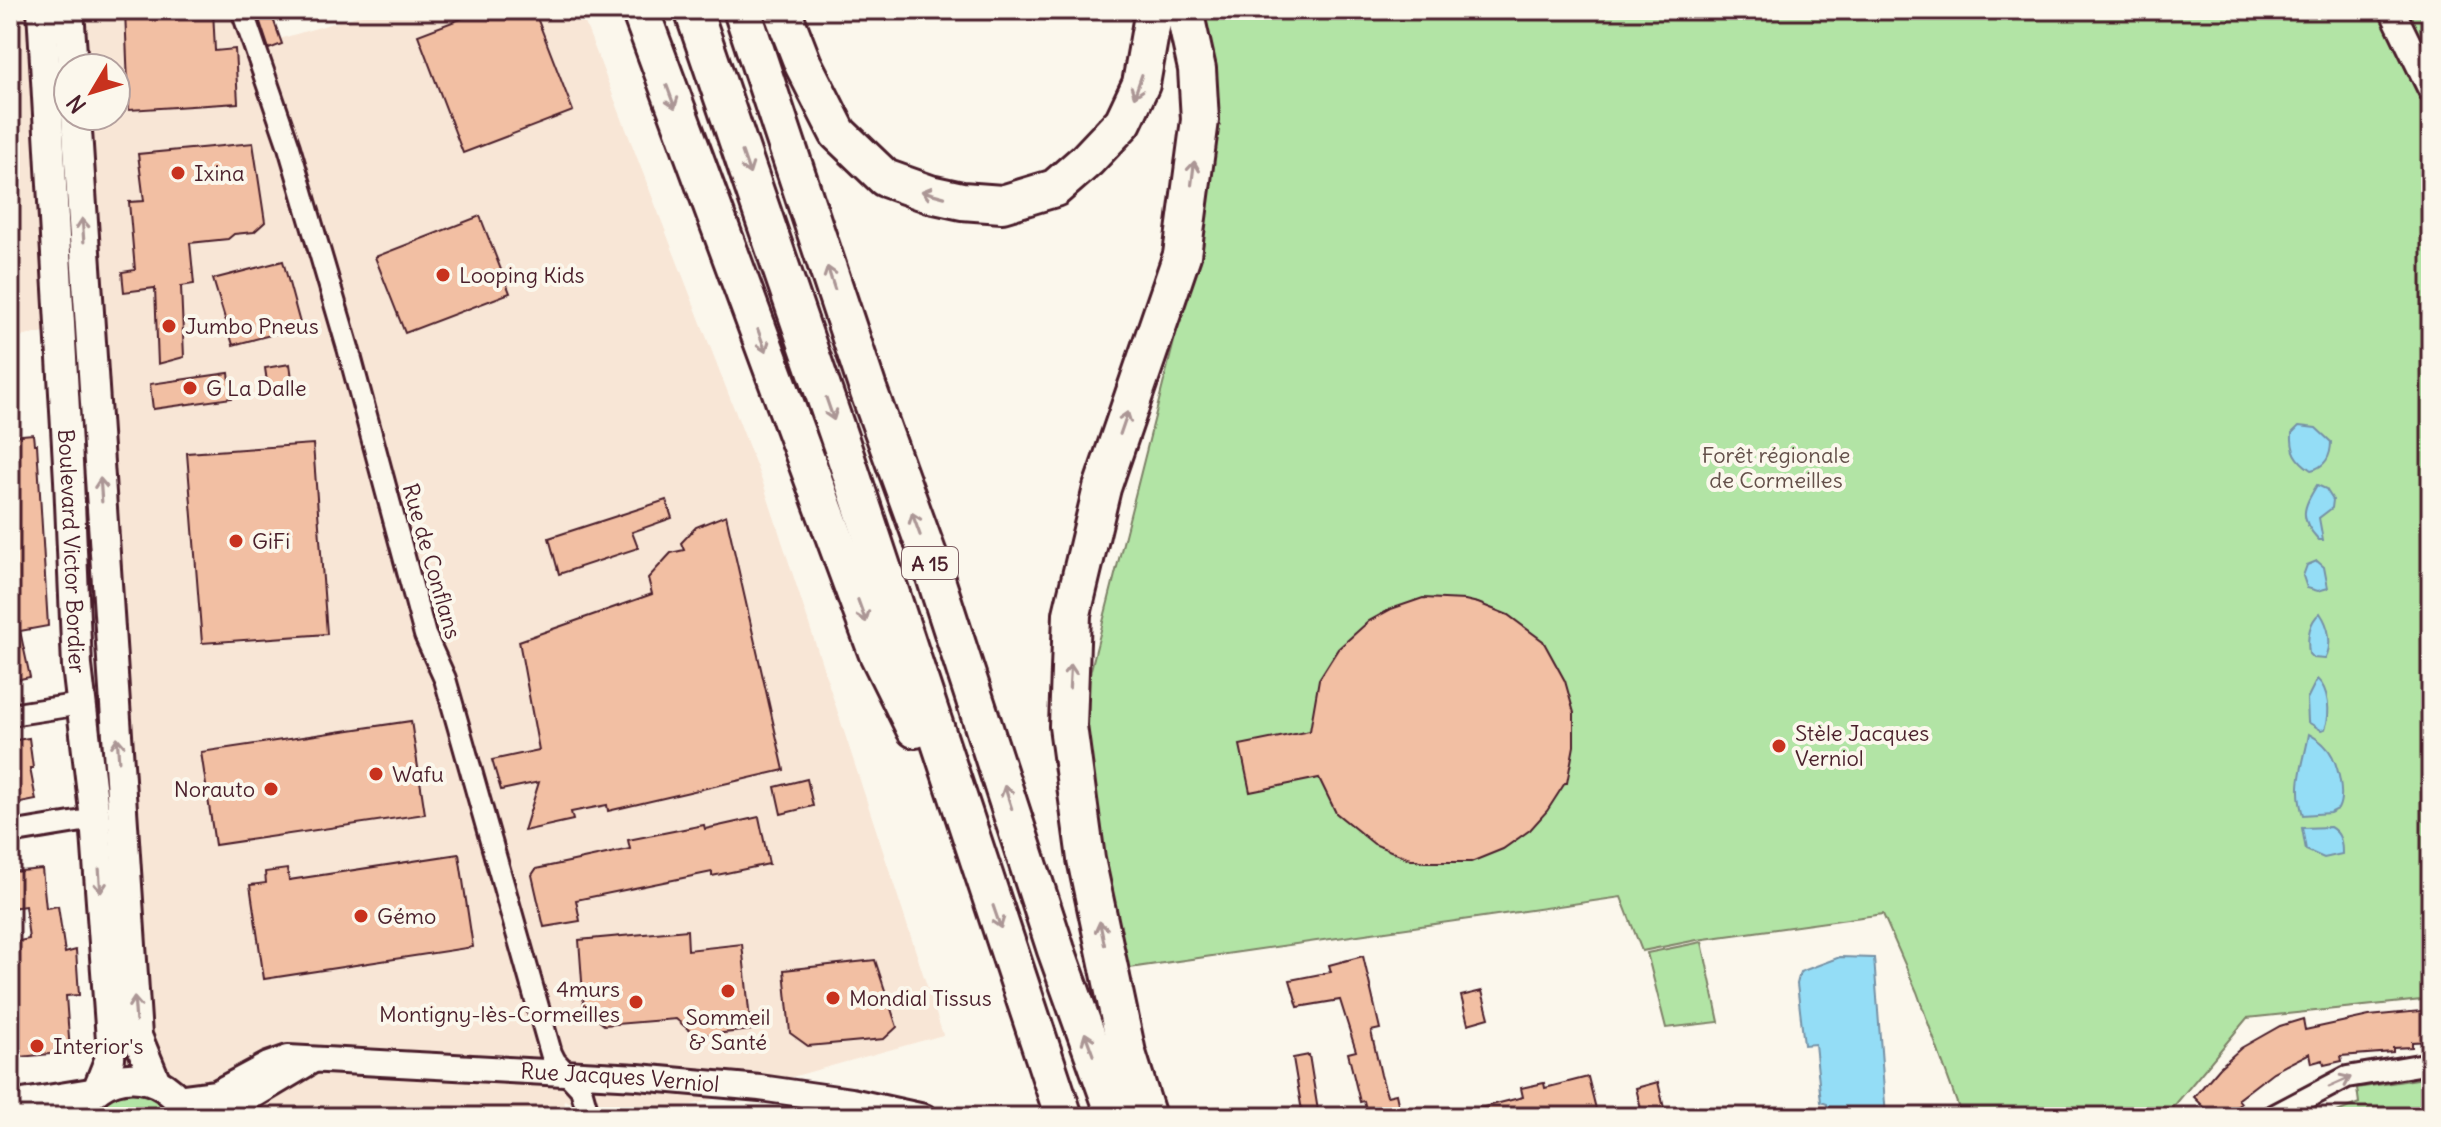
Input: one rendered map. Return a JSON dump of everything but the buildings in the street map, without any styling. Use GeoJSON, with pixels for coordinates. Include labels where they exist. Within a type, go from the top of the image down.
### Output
{"type":"FeatureCollection","features":[{"type":"Feature","properties":{"kind":"highway","name":"A 15"},"geometry":{"type":"LineString","coordinates":[[693,10],[842,446],[1064,1117]]}},
{"type":"Feature","properties":{"kind":"highway","name":"A 15"},"geometry":{"type":"LineString","coordinates":[[742,10],[869,392],[928,555],[1056,950],[1116,1117]]}},
{"type":"Feature","properties":{"kind":"highway"},"geometry":{"type":"LineString","coordinates":[[782,10],[803,64],[838,133],[885,178],[930,194],[962,201],[1002,204],[1055,188],[1123,122],[1141,84],[1153,16],[1151,10]]}},
{"type":"Feature","properties":{"kind":"highway"},"geometry":{"type":"LineString","coordinates":[[1147,1117],[1127,1053],[1089,874],[1068,726],[1072,614],[1102,488],[1182,255],[1200,120],[1197,69],[1184,10]]}},
{"type":"Feature","properties":{"kind":"highway"},"geometry":{"type":"LineString","coordinates":[[640,15],[877,652],[972,843]]}},
{"type":"Feature","properties":{"kind":"main road","name":"Boulevard Victor Bordier"},"geometry":{"type":"LineString","coordinates":[[42,10],[76,655],[95,819],[111,1040],[110,1058],[76,1117]]}},
{"type":"Feature","properties":{"kind":"main road"},"geometry":{"type":"LineString","coordinates":[[69,10],[72,52]]}},
{"type":"Feature","properties":{"kind":"main road","name":"Boulevard Victor Bordier"},"geometry":{"type":"LineString","coordinates":[[77,132],[137,1036],[174,1099]]}},
{"type":"Feature","properties":{"kind":"main road"},"geometry":{"type":"LineString","coordinates":[[10,1106],[94,1090],[126,1077],[174,1099]]}},
{"type":"Feature","properties":{"kind":"street","name":"Rue de Conflans"},"geometry":{"type":"LineString","coordinates":[[242,10],[293,161],[368,418],[425,635],[445,679],[543,1028],[551,1053],[581,1089],[589,1117]]}},
{"type":"Feature","properties":{"kind":"street"},"geometry":{"type":"LineString","coordinates":[[2392,10],[2431,90]]}},
{"type":"Feature","properties":{"kind":"street"},"geometry":{"type":"LineString","coordinates":[[10,715],[81,704]]}},
{"type":"Feature","properties":{"kind":"street"},"geometry":{"type":"LineString","coordinates":[[10,833],[95,819]]}},
{"type":"Feature","properties":{"kind":"street","name":"Rue Jacques Verniol"},"geometry":{"type":"LineString","coordinates":[[174,1099],[216,1093],[288,1058],[532,1070],[760,1088],[851,1101],[924,1117]]}},
{"type":"Feature","properties":{"kind":"street"},"geometry":{"type":"LineString","coordinates":[[218,1117],[313,1061]]}},
{"type":"Feature","properties":{"kind":"street"},"geometry":{"type":"LineString","coordinates":[[2271,1117],[2347,1077],[2431,1063]]}},
{"type":"Feature","properties":{"kind":"shaded area"},"geometry":{"type":"Polygon","coordinates":[[[10,10],[260,10],[266,43],[377,10],[580,10],[764,486],[943,1035],[648,1117],[608,1117],[564,1100],[568,1117],[10,1117],[39,1110],[89,1077],[122,1018],[74,327],[13,338],[10,10]]]}},
{"type":"Feature","properties":{"kind":"green space","name":"Forêt régionale de Cormeilles"},"geometry":{"type":"Polygon","coordinates":[[[1192,10],[2431,10],[2431,999],[2247,1018],[2165,1117],[1962,1117],[1917,992],[1883,914],[1697,940],[1642,951],[1621,897],[1122,969],[1081,709],[1188,286],[1192,10]]]}},
{"type":"Feature","properties":{"kind":"green space"},"geometry":{"type":"Polygon","coordinates":[[[1702,942],[1719,1022],[1666,1028],[1647,953],[1702,942]]]}},
{"type":"Feature","properties":{"kind":"green space"},"geometry":{"type":"Polygon","coordinates":[[[2431,1077],[2431,1117],[2325,1117],[2359,1103],[2357,1088],[2431,1077]]]}},
{"type":"Feature","properties":{"kind":"green space"},"geometry":{"type":"Polygon","coordinates":[[[129,1091],[155,1098],[173,1117],[91,1117],[107,1100],[129,1091]]]}},
{"type":"Feature","properties":{"kind":"water"},"geometry":{"type":"Polygon","coordinates":[[[2299,426],[2316,428],[2331,442],[2326,460],[2316,469],[2311,470],[2298,459],[2292,445],[2292,433],[2299,426]]]}},
{"type":"Feature","properties":{"kind":"water"},"geometry":{"type":"Polygon","coordinates":[[[2317,485],[2326,489],[2333,500],[2332,508],[2319,518],[2323,540],[2312,532],[2305,519],[2308,500],[2317,485]]]}},
{"type":"Feature","properties":{"kind":"water"},"geometry":{"type":"Polygon","coordinates":[[[2317,561],[2324,567],[2328,588],[2318,591],[2307,588],[2303,576],[2307,565],[2317,561]]]}},
{"type":"Feature","properties":{"kind":"water"},"geometry":{"type":"Polygon","coordinates":[[[2320,613],[2329,635],[2325,659],[2313,658],[2309,654],[2309,632],[2320,613]]]}},
{"type":"Feature","properties":{"kind":"water"},"geometry":{"type":"Polygon","coordinates":[[[2317,679],[2328,702],[2327,723],[2321,730],[2308,722],[2307,699],[2317,679]]]}},
{"type":"Feature","properties":{"kind":"water"},"geometry":{"type":"Polygon","coordinates":[[[2309,734],[2329,751],[2339,776],[2340,802],[2338,809],[2330,813],[2303,815],[2300,804],[2300,774],[2309,734]]]}},
{"type":"Feature","properties":{"kind":"water"},"geometry":{"type":"Polygon","coordinates":[[[2330,827],[2340,838],[2342,854],[2324,858],[2306,850],[2302,828],[2330,827]]]}},
{"type":"Feature","properties":{"kind":"water"},"geometry":{"type":"Polygon","coordinates":[[[1840,957],[1874,958],[1886,1117],[1828,1117],[1827,1104],[1821,1102],[1815,1044],[1804,1045],[1797,984],[1800,972],[1840,957]]]}},
{"type":"Feature","properties":{"kind":"place","name":"Ixina"},"geometry":{"type":"Point","coordinates":[178,173]}},
{"type":"Feature","properties":{"kind":"place","name":"Looping Kids"},"geometry":{"type":"Point","coordinates":[443,275]}},
{"type":"Feature","properties":{"kind":"place","name":"Jumbo Pneus"},"geometry":{"type":"Point","coordinates":[169,326]}},
{"type":"Feature","properties":{"kind":"place","name":"G La Dalle"},"geometry":{"type":"Point","coordinates":[190,388]}},
{"type":"Feature","properties":{"kind":"place","name":"GiFi"},"geometry":{"type":"Point","coordinates":[236,541]}},
{"type":"Feature","properties":{"kind":"place","name":"Stèle Jacques Verniol"},"geometry":{"type":"Point","coordinates":[1779,746]}},
{"type":"Feature","properties":{"kind":"place","name":"Wafu"},"geometry":{"type":"Point","coordinates":[376,774]}},
{"type":"Feature","properties":{"kind":"place","name":"Norauto"},"geometry":{"type":"Point","coordinates":[271,789]}},
{"type":"Feature","properties":{"kind":"place","name":"Gémo"},"geometry":{"type":"Point","coordinates":[361,916]}},
{"type":"Feature","properties":{"kind":"place","name":"Sommeil & Santé"},"geometry":{"type":"Point","coordinates":[728,991]}},
{"type":"Feature","properties":{"kind":"place","name":"Mondial Tissus"},"geometry":{"type":"Point","coordinates":[833,998]}},
{"type":"Feature","properties":{"kind":"place","name":"4murs Montigny-lès-Cormeilles"},"geometry":{"type":"Point","coordinates":[636,1002]}},
{"type":"Feature","properties":{"kind":"place","name":"Interior's"},"geometry":{"type":"Point","coordinates":[37,1046]}}]}
